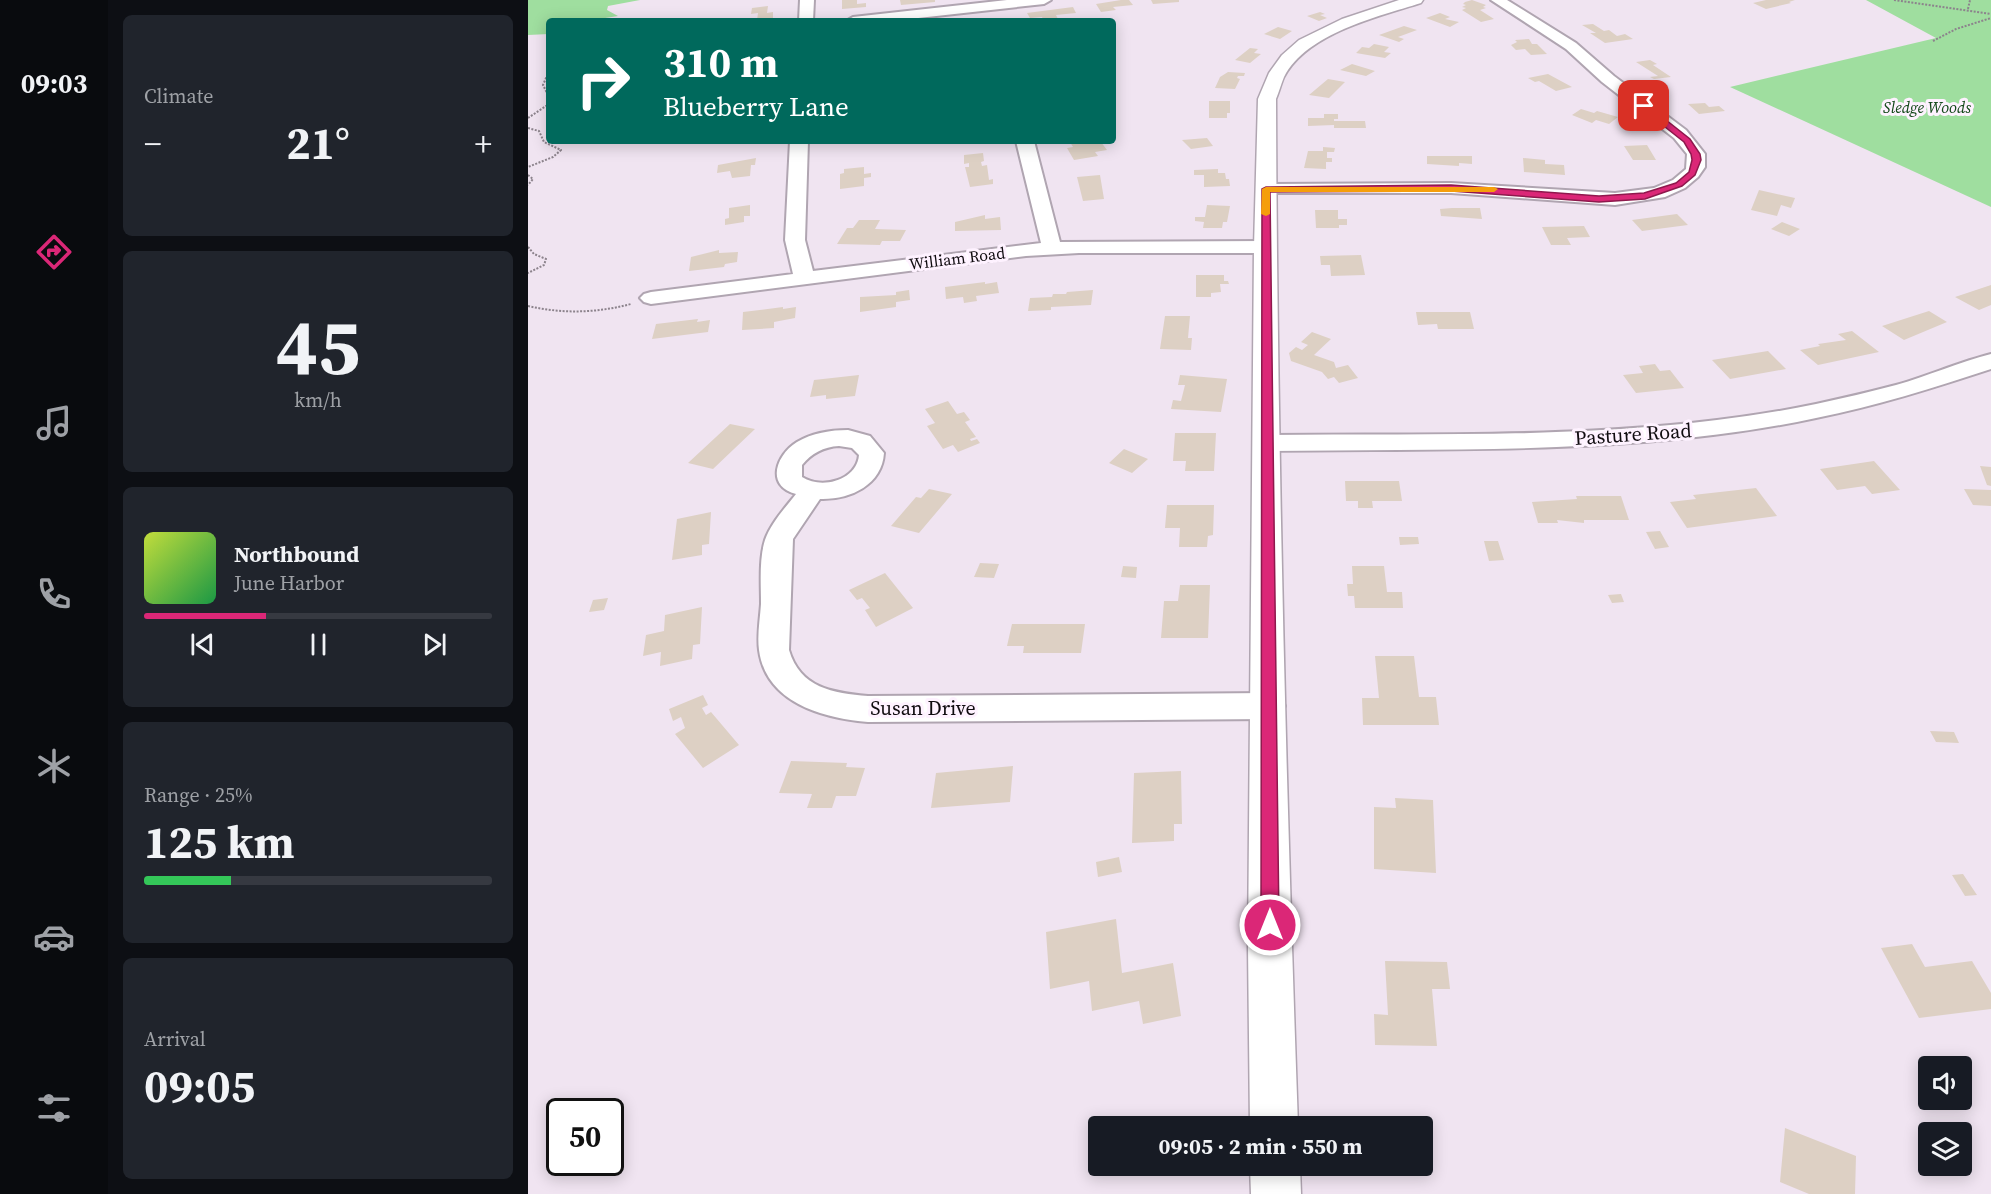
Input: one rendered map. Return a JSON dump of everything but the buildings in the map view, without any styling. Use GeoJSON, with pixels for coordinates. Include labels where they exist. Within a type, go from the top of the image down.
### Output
{"type":"FeatureCollection","features":[{"type":"Feature","properties":{"kind":"main road"},"geometry":{"type":"LineString","coordinates":[[1274,1116],[1265,111],[1270,84],[1277,72],[1299,48],[1347,23],[1414,0]]}},
{"type":"Feature","properties":{"kind":"main road"},"geometry":{"type":"LineString","coordinates":[[1275,1176],[1276,1194]]}},
{"type":"Feature","properties":{"kind":"street"},"geometry":{"type":"LineString","coordinates":[[806,18],[807,0]]}},
{"type":"Feature","properties":{"kind":"street"},"geometry":{"type":"LineString","coordinates":[[912,18],[991,14],[1044,0]]}},
{"type":"Feature","properties":{"kind":"street"},"geometry":{"type":"LineString","coordinates":[[1266,189],[1451,188],[1615,199],[1645,196],[1664,191],[1679,184],[1692,173],[1696,167],[1696,154],[1687,140],[1608,79],[1571,45],[1498,0]]}},
{"type":"Feature","properties":{"kind":"street"},"geometry":{"type":"LineString","coordinates":[[799,144],[795,240],[804,277]]}},
{"type":"Feature","properties":{"kind":"street"},"geometry":{"type":"LineString","coordinates":[[1026,144],[1052,248]]}},
{"type":"Feature","properties":{"kind":"street","name":"William Road"},"geometry":{"type":"LineString","coordinates":[[651,298],[804,277],[1052,248],[1265,247]]}},
{"type":"Feature","properties":{"kind":"street","name":"Pasture Road"},"geometry":{"type":"LineString","coordinates":[[1267,443],[1587,438],[1695,430],[1849,404],[1908,390],[1991,361]]}},
{"type":"Feature","properties":{"kind":"street","name":"Susan Drive"},"geometry":{"type":"LineString","coordinates":[[812,491],[779,539],[774,640],[776,658],[784,675],[804,693],[818,700],[850,708],[868,709],[1269,706]]}},
{"type":"Feature","properties":{"kind":"path"},"geometry":{"type":"LineString","coordinates":[[1894,0],[1991,14]]}},
{"type":"Feature","properties":{"kind":"path"},"geometry":{"type":"LineString","coordinates":[[1968,9],[1970,0]]}},
{"type":"Feature","properties":{"kind":"path"},"geometry":{"type":"LineString","coordinates":[[1933,41],[1956,29],[1991,18]]}},
{"type":"Feature","properties":{"kind":"path"},"geometry":{"type":"LineString","coordinates":[[528,118],[546,106]]}},
{"type":"Feature","properties":{"kind":"path"},"geometry":{"type":"LineString","coordinates":[[528,128],[539,131],[546,143]]}},
{"type":"Feature","properties":{"kind":"path"},"geometry":{"type":"LineString","coordinates":[[528,167],[553,157],[561,150],[548,144]]}},
{"type":"Feature","properties":{"kind":"path"},"geometry":{"type":"LineString","coordinates":[[528,175],[533,179],[528,185]]}},
{"type":"Feature","properties":{"kind":"path"},"geometry":{"type":"LineString","coordinates":[[528,247],[534,254],[546,259],[544,265],[528,273]]}},
{"type":"Feature","properties":{"kind":"path"},"geometry":{"type":"LineString","coordinates":[[528,306],[546,311],[596,311],[625,306],[651,298]]}},
{"type":"Feature","properties":{"kind":"green space"},"geometry":{"type":"Polygon","coordinates":[[[528,0],[640,0],[608,6],[607,10],[618,16],[546,18],[546,34],[528,35],[528,0]]]}},
{"type":"Feature","properties":{"kind":"green space","name":"Sledge Woods"},"geometry":{"type":"Polygon","coordinates":[[[1866,0],[1991,0],[1991,207],[1730,87],[1936,38],[1866,0]]]}},
{"type":"Feature","properties":{"kind":"slow traffic"},"geometry":{"type":"LineString","coordinates":[[1266,214],[1266,189],[1494,189]]}},
{"type":"Feature","properties":{"kind":"route"},"geometry":{"type":"LineString","coordinates":[[1270,925],[1266,189],[1451,188],[1494,189],[1599,199],[1645,196],[1670,189],[1687,179],[1696,167],[1697,160],[1687,140],[1644,106]]}}]}
